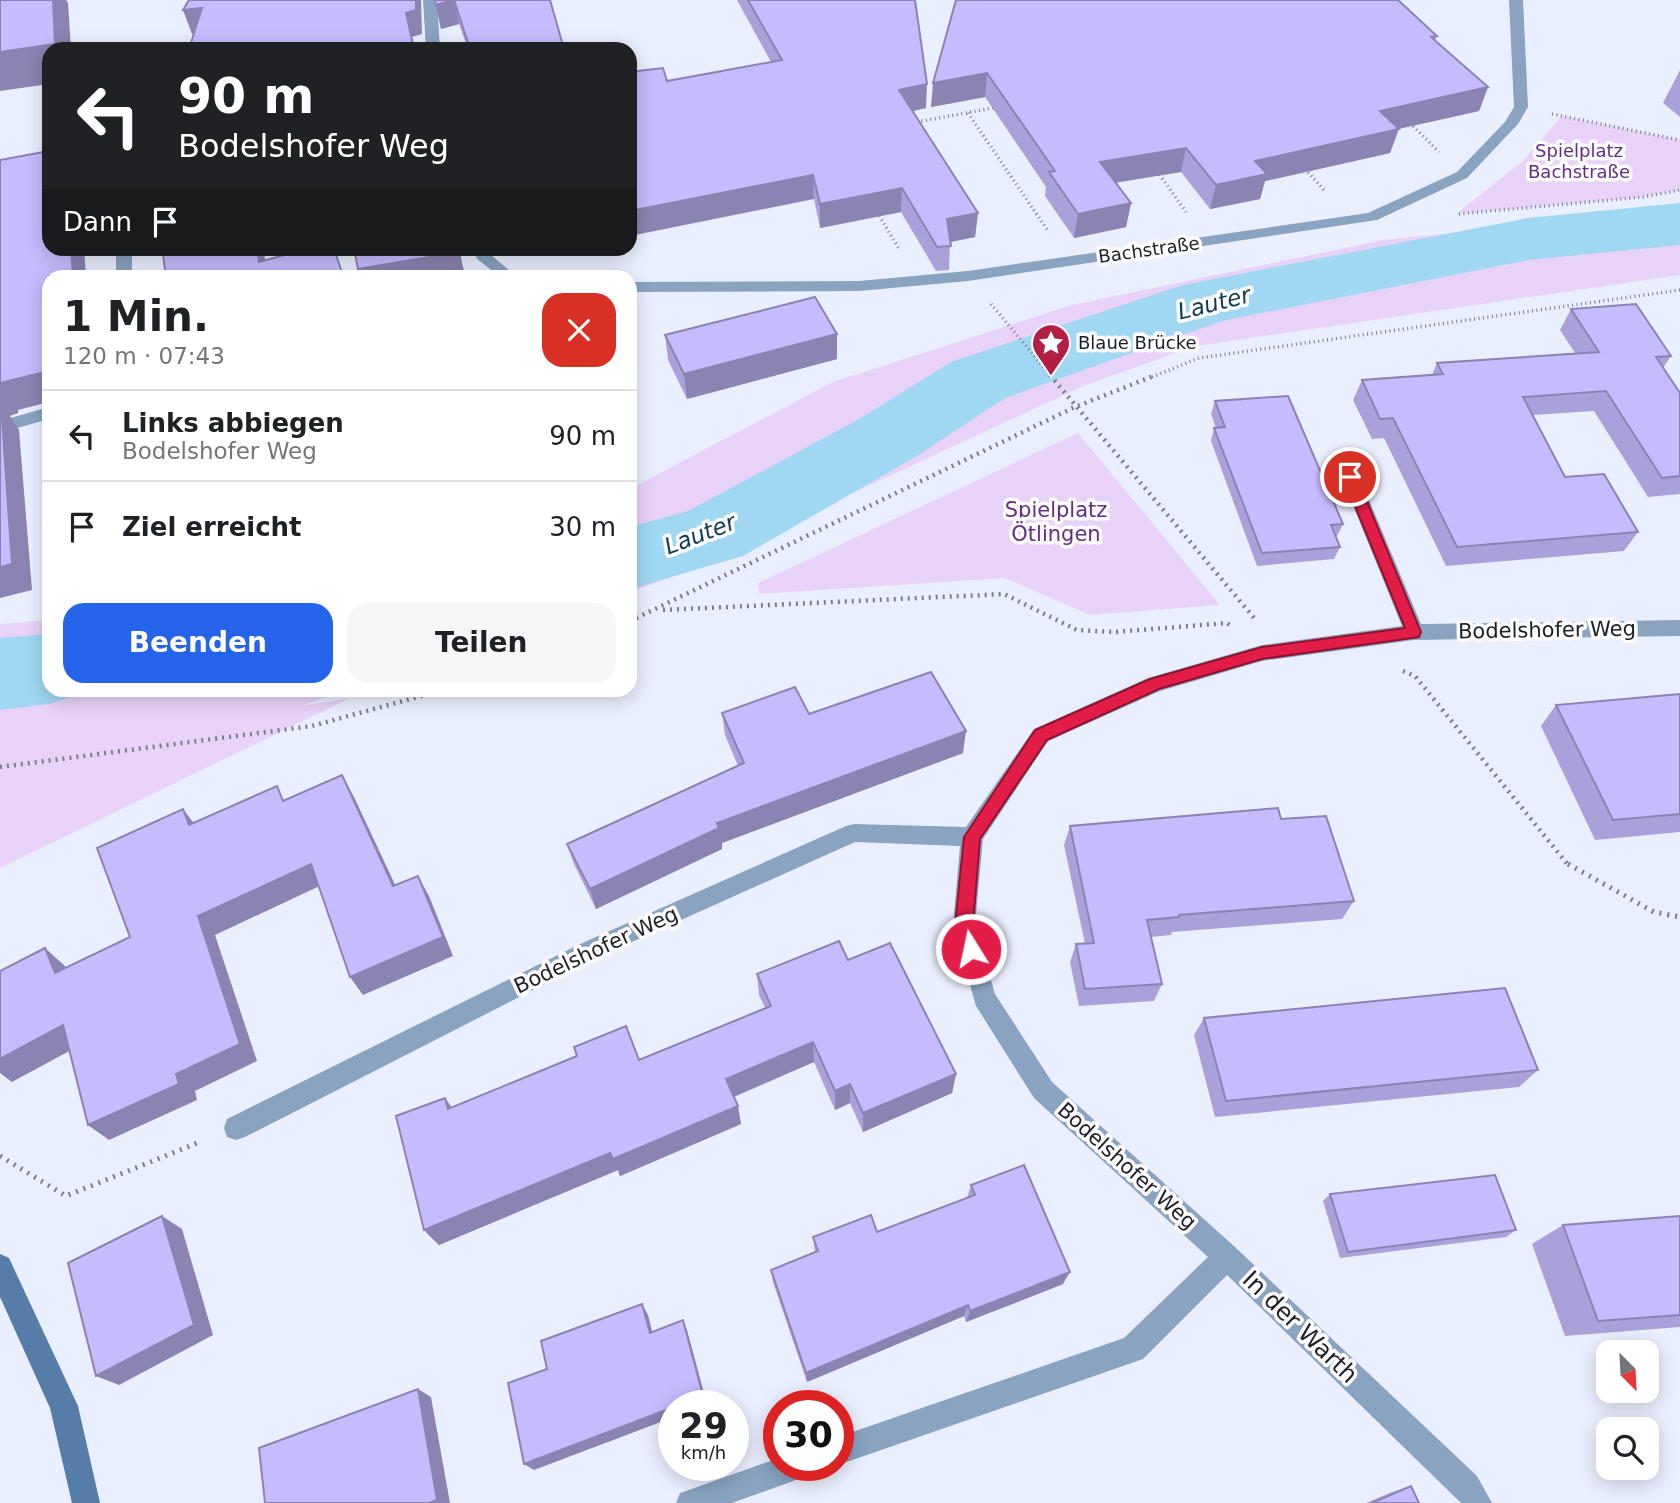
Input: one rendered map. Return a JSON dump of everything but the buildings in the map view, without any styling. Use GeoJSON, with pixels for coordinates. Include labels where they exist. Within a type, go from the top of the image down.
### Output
{"type":"FeatureCollection","features":[{"type":"Feature","properties":{"kind":"street"},"geometry":{"type":"LineString","coordinates":[[430,0],[433,42]]}},
{"type":"Feature","properties":{"kind":"street"},"geometry":{"type":"LineString","coordinates":[[1516,0],[1521,107]]}},
{"type":"Feature","properties":{"kind":"street","name":"Bachstraße"},"geometry":{"type":"LineString","coordinates":[[637,287],[859,286],[917,281],[1069,262],[1372,217],[1462,175],[1511,124],[1521,107]]}},
{"type":"Feature","properties":{"kind":"street"},"geometry":{"type":"LineString","coordinates":[[483,256],[500,270]]}},
{"type":"Feature","properties":{"kind":"street"},"geometry":{"type":"LineString","coordinates":[[0,427],[42,415]]}},
{"type":"Feature","properties":{"kind":"street"},"geometry":{"type":"LineString","coordinates":[[1350,477],[1414,632]]}},
{"type":"Feature","properties":{"kind":"street","name":"Bodelshofer Weg"},"geometry":{"type":"LineString","coordinates":[[1227,1257],[1043,1090],[984,998],[964,925],[972,837],[1041,735],[1155,684],[1272,652],[1414,632],[1680,628]]}},
{"type":"Feature","properties":{"kind":"street","name":"Bodelshofer Weg"},"geometry":{"type":"LineString","coordinates":[[236,1128],[586,952],[854,833],[972,837]]}},
{"type":"Feature","properties":{"kind":"street","name":"In der Warth"},"geometry":{"type":"LineString","coordinates":[[854,1445],[1133,1349],[1227,1257],[1467,1486],[1478,1503]]}},
{"type":"Feature","properties":{"kind":"street"},"geometry":{"type":"LineString","coordinates":[[0,1267],[64,1406],[86,1503]]}},
{"type":"Feature","properties":{"kind":"street"},"geometry":{"type":"LineString","coordinates":[[690,1503],[763,1478]]}},
{"type":"Feature","properties":{"kind":"path"},"geometry":{"type":"LineString","coordinates":[[914,123],[1007,105]]}},
{"type":"Feature","properties":{"kind":"path"},"geometry":{"type":"LineString","coordinates":[[1521,107],[1680,140]]}},
{"type":"Feature","properties":{"kind":"path"},"geometry":{"type":"LineString","coordinates":[[968,113],[1069,262]]}},
{"type":"Feature","properties":{"kind":"path"},"geometry":{"type":"LineString","coordinates":[[1404,117],[1462,175]]}},
{"type":"Feature","properties":{"kind":"path"},"geometry":{"type":"LineString","coordinates":[[1297,160],[1350,220]]}},
{"type":"Feature","properties":{"kind":"path"},"geometry":{"type":"LineString","coordinates":[[1153,164],[1207,242]]}},
{"type":"Feature","properties":{"kind":"path"},"geometry":{"type":"LineString","coordinates":[[1422,194],[1456,214],[1643,197],[1680,190]]}},
{"type":"Feature","properties":{"kind":"path"},"geometry":{"type":"LineString","coordinates":[[875,210],[917,281]]}},
{"type":"Feature","properties":{"kind":"path"},"geometry":{"type":"LineString","coordinates":[[637,618],[1075,407],[1199,358],[1541,307],[1680,290]]}},
{"type":"Feature","properties":{"kind":"path"},"geometry":{"type":"LineString","coordinates":[[1006,322],[1272,652]]}},
{"type":"Feature","properties":{"kind":"path"},"geometry":{"type":"LineString","coordinates":[[658,610],[1004,594],[1077,630],[1115,632],[1227,623],[1272,652]]}},
{"type":"Feature","properties":{"kind":"path"},"geometry":{"type":"LineString","coordinates":[[1338,642],[1415,676],[1569,866],[1654,912],[1680,917]]}},
{"type":"Feature","properties":{"kind":"path"},"geometry":{"type":"LineString","coordinates":[[0,767],[312,726],[418,697]]}},
{"type":"Feature","properties":{"kind":"path"},"geometry":{"type":"LineString","coordinates":[[0,1156],[66,1196],[236,1128]]}},
{"type":"Feature","properties":{"kind":"green space","name":"Spielplatz Bachstraße"},"geometry":{"type":"Polygon","coordinates":[[[1562,116],[1680,140],[1680,190],[1642,197],[1456,214],[1523,161],[1562,116]]]}},
{"type":"Feature","properties":{"kind":"green space"},"geometry":{"type":"Polygon","coordinates":[[[1680,210],[1680,275],[1196,346],[1083,386],[670,578],[637,590],[637,485],[833,382],[1072,305],[1383,240],[1680,210]]]}},
{"type":"Feature","properties":{"kind":"green space","name":"Spielplatz Ötlingen"},"geometry":{"type":"Polygon","coordinates":[[[1078,433],[1220,605],[1090,615],[1005,578],[759,594],[758,583],[1078,433]]]}},
{"type":"Feature","properties":{"kind":"green space"},"geometry":{"type":"Polygon","coordinates":[[[42,621],[42,697],[326,697],[301,706],[350,698],[0,868],[0,624],[42,621]]]}},
{"type":"Feature","properties":{"kind":"waterway","name":"Lauter"},"geometry":{"type":"LineString","coordinates":[[637,556],[714,534],[889,437],[978,380],[1208,301],[1528,239],[1680,224]]}},
{"type":"Feature","properties":{"kind":"waterway","name":"Lauter"},"geometry":{"type":"LineString","coordinates":[[0,674],[42,670]]}},
{"type":"Feature","properties":{"kind":"place","name":"Blaue Brücke"},"geometry":{"type":"Point","coordinates":[1051,377]}},
{"type":"Feature","properties":{"kind":"route"},"geometry":{"type":"LineString","coordinates":[[971,949],[964,925],[972,837],[1041,735],[1155,684],[1262,653],[1414,632],[1350,477]]}}]}
